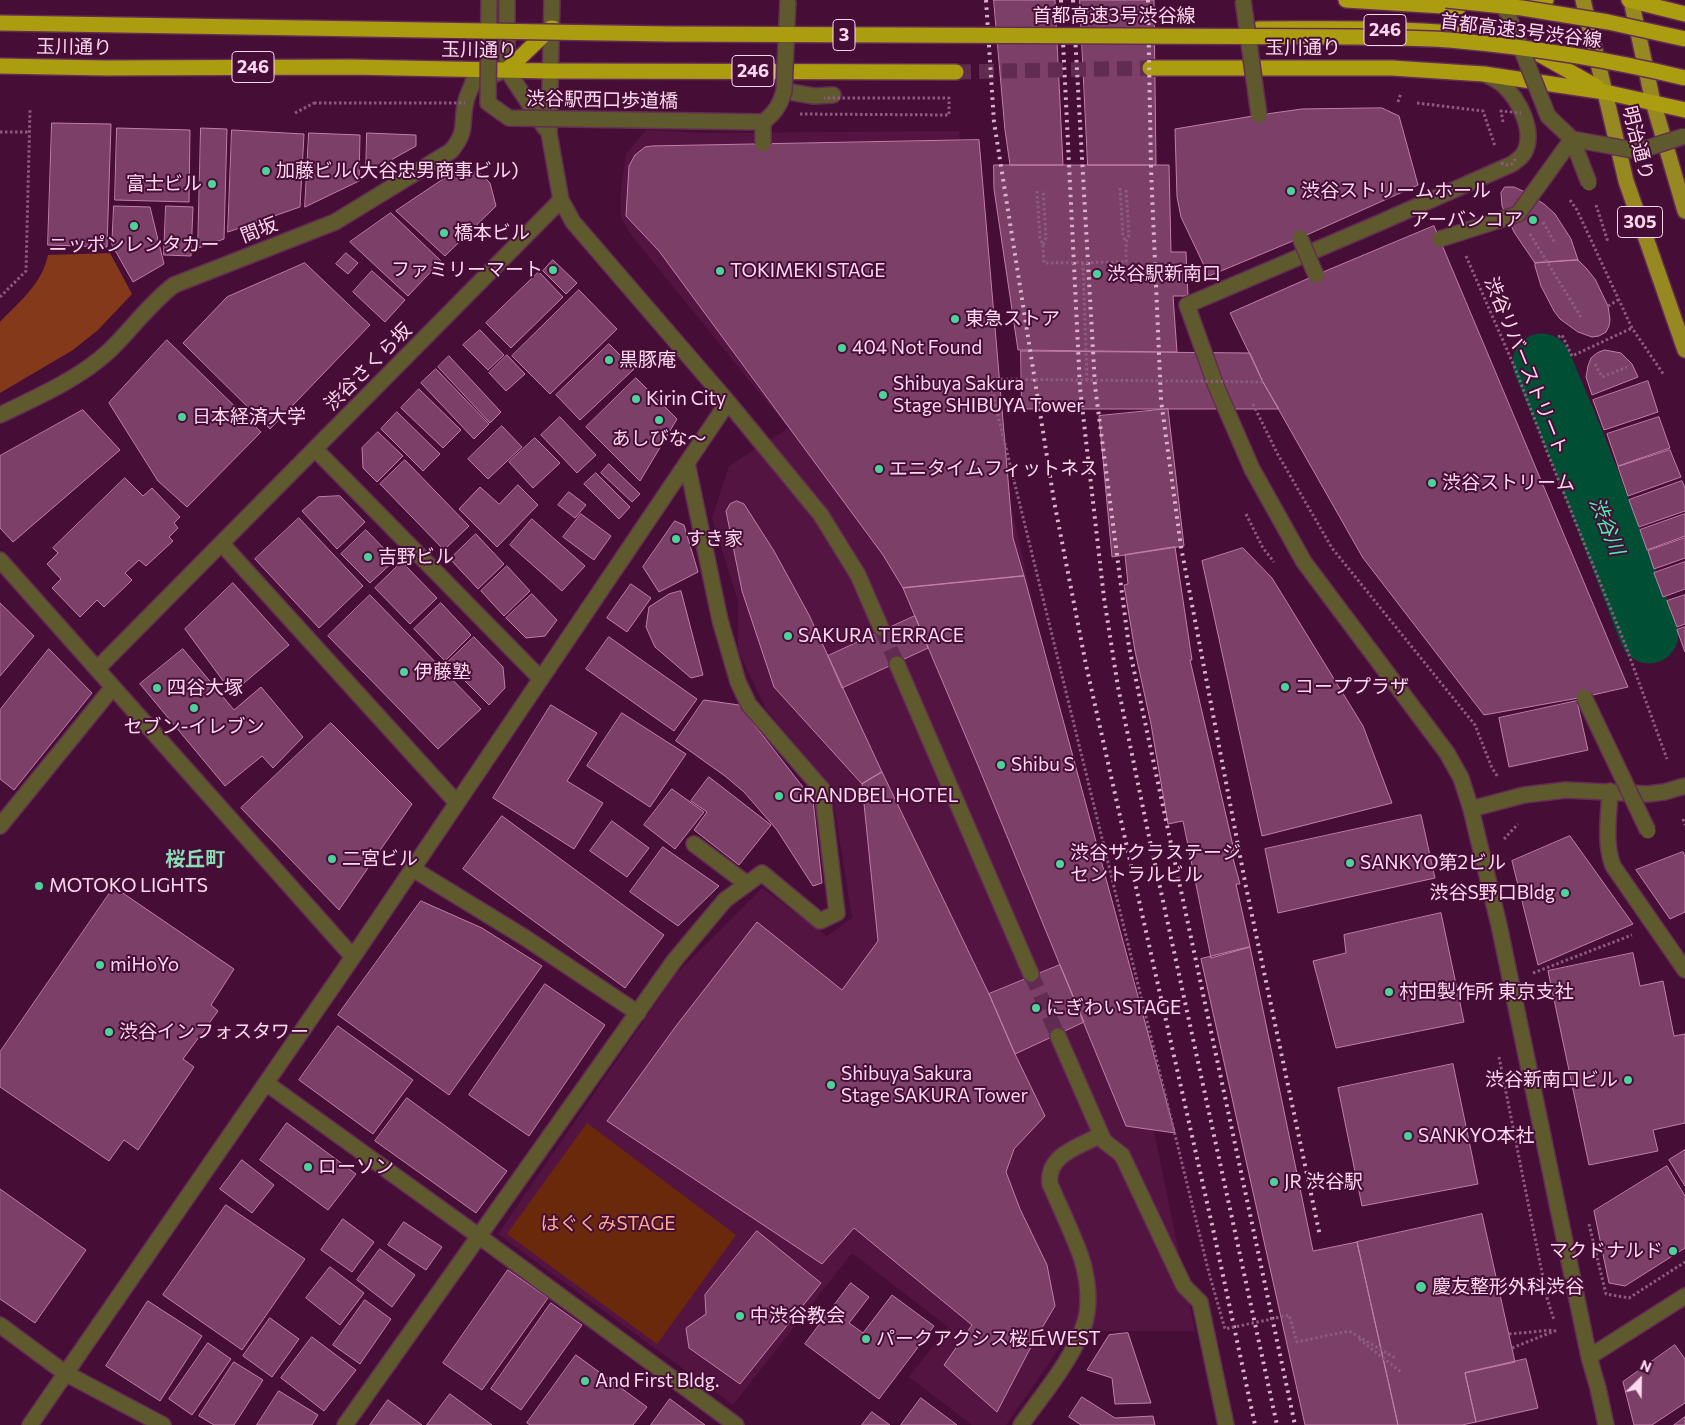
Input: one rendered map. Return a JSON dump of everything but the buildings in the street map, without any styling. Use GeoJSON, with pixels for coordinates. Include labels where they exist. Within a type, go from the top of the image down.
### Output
{"type":"FeatureCollection","features":[{"type":"Feature","properties":{"kind":"highway","name":"246"},"geometry":{"type":"LineString","coordinates":[[1346,0],[1420,3],[1505,11],[1546,0]]}},
{"type":"Feature","properties":{"kind":"highway","name":"首都高速3号渋谷線"},"geometry":{"type":"LineString","coordinates":[[1446,0],[1522,8],[1608,22],[1685,39]]}},
{"type":"Feature","properties":{"kind":"highway"},"geometry":{"type":"LineString","coordinates":[[1630,0],[1685,14]]}},
{"type":"Feature","properties":{"kind":"highway","name":"首都高速3号渋谷線"},"geometry":{"type":"LineString","coordinates":[[0,23],[668,34],[1358,37],[1447,40],[1527,48],[1610,62],[1685,78]]}},
{"type":"Feature","properties":{"kind":"highway"},"geometry":{"type":"LineString","coordinates":[[507,70],[551,28]]}},
{"type":"Feature","properties":{"kind":"highway","name":"246"},"geometry":{"type":"LineString","coordinates":[[551,28],[946,29]]}},
{"type":"Feature","properties":{"kind":"highway","name":"246"},"geometry":{"type":"LineString","coordinates":[[1152,30],[1342,28],[1439,32],[1514,40],[1605,92],[1685,110]]}},
{"type":"Feature","properties":{"kind":"highway","name":"玉川通り"},"geometry":{"type":"LineString","coordinates":[[0,66],[106,68],[350,67],[550,71],[956,72]]}},
{"type":"Feature","properties":{"kind":"highway","name":"玉川通り"},"geometry":{"type":"LineString","coordinates":[[1150,68],[1392,68],[1484,74],[1605,92]]}},
{"type":"Feature","properties":{"kind":"main road","name":"明治通り"},"geometry":{"type":"LineString","coordinates":[[1583,0],[1626,182],[1685,350]]}},
{"type":"Feature","properties":{"kind":"main road","name":"明治通り"},"geometry":{"type":"LineString","coordinates":[[1630,0],[1654,102],[1685,211]]}},
{"type":"Feature","properties":{"kind":"street"},"geometry":{"type":"LineString","coordinates":[[488,103],[489,0]]}},
{"type":"Feature","properties":{"kind":"street"},"geometry":{"type":"LineString","coordinates":[[507,0],[507,70],[549,133]]}},
{"type":"Feature","properties":{"kind":"street"},"geometry":{"type":"LineString","coordinates":[[552,0],[549,133],[561,200],[573,222],[728,402],[821,515],[858,575],[882,628]]}},
{"type":"Feature","properties":{"kind":"street"},"geometry":{"type":"LineString","coordinates":[[764,144],[769,118],[781,102],[784,91],[788,0]]}},
{"type":"Feature","properties":{"kind":"street"},"geometry":{"type":"LineString","coordinates":[[1243,0],[1259,115]]}},
{"type":"Feature","properties":{"kind":"street"},"geometry":{"type":"LineString","coordinates":[[1502,0],[1548,116],[1572,139],[1589,183]]}},
{"type":"Feature","properties":{"kind":"street","name":"間坂"},"geometry":{"type":"LineString","coordinates":[[0,415],[79,373],[109,351],[157,298],[174,285],[334,222],[450,151],[464,130],[466,102],[473,82],[507,70]]}},
{"type":"Feature","properties":{"kind":"street"},"geometry":{"type":"LineString","coordinates":[[1484,74],[1502,84],[1515,100],[1524,118],[1528,132],[1528,144],[1523,155],[1512,164],[1424,202],[1379,224],[1187,305],[1216,386],[1252,469],[1304,562],[1447,753],[1461,778],[1471,808],[1499,925],[1589,1356],[1606,1425]]}},
{"type":"Feature","properties":{"kind":"street"},"geometry":{"type":"LineString","coordinates":[[784,91],[814,96],[828,96]]}},
{"type":"Feature","properties":{"kind":"street","name":"渋谷駅西口歩道橋"},"geometry":{"type":"LineString","coordinates":[[488,103],[509,118],[769,118]]}},
{"type":"Feature","properties":{"kind":"street"},"geometry":{"type":"LineString","coordinates":[[1572,139],[1638,151],[1685,136]]}},
{"type":"Feature","properties":{"kind":"street"},"geometry":{"type":"LineString","coordinates":[[1440,239],[1518,214],[1572,139]]}},
{"type":"Feature","properties":{"kind":"street","name":"渋谷さくら坂"},"geometry":{"type":"LineString","coordinates":[[97,669],[561,200]]}},
{"type":"Feature","properties":{"kind":"street"},"geometry":{"type":"LineString","coordinates":[[1300,238],[1316,275]]}},
{"type":"Feature","properties":{"kind":"street"},"geometry":{"type":"LineString","coordinates":[[30,1425],[353,957],[728,402]]}},
{"type":"Feature","properties":{"kind":"street"},"geometry":{"type":"LineString","coordinates":[[315,449],[541,679]]}},
{"type":"Feature","properties":{"kind":"street"},"geometry":{"type":"LineString","coordinates":[[345,1425],[480,1237],[674,960],[725,900],[762,873],[820,921],[837,913],[822,789],[749,705],[738,682],[720,620],[687,463]]}},
{"type":"Feature","properties":{"kind":"street"},"geometry":{"type":"LineString","coordinates":[[222,544],[457,804]]}},
{"type":"Feature","properties":{"kind":"street"},"geometry":{"type":"LineString","coordinates":[[0,560],[353,957]]}},
{"type":"Feature","properties":{"kind":"street"},"geometry":{"type":"LineString","coordinates":[[897,664],[1031,974]]}},
{"type":"Feature","properties":{"kind":"street"},"geometry":{"type":"LineString","coordinates":[[0,826],[113,686]]}},
{"type":"Feature","properties":{"kind":"street"},"geometry":{"type":"LineString","coordinates":[[1584,697],[1648,831]]}},
{"type":"Feature","properties":{"kind":"street"},"geometry":{"type":"LineString","coordinates":[[1471,808],[1524,795],[1566,790],[1648,794],[1685,786]]}},
{"type":"Feature","properties":{"kind":"street"},"geometry":{"type":"LineString","coordinates":[[1610,791],[1608,838],[1610,859],[1685,970]]}},
{"type":"Feature","properties":{"kind":"street"},"geometry":{"type":"LineString","coordinates":[[694,844],[747,884]]}},
{"type":"Feature","properties":{"kind":"street"},"geometry":{"type":"LineString","coordinates":[[413,869],[524,937],[638,1013]]}},
{"type":"Feature","properties":{"kind":"street"},"geometry":{"type":"LineString","coordinates":[[1058,1036],[1105,1140],[1122,1155],[1184,1286],[1200,1302],[1226,1425]]}},
{"type":"Feature","properties":{"kind":"street"},"geometry":{"type":"LineString","coordinates":[[266,1083],[736,1425]]}},
{"type":"Feature","properties":{"kind":"street"},"geometry":{"type":"LineString","coordinates":[[1021,1425],[1073,1350],[1085,1321],[1087,1304],[1084,1268],[1080,1254],[1050,1184],[1048,1174],[1058,1158],[1105,1140]]}},
{"type":"Feature","properties":{"kind":"street"},"geometry":{"type":"LineString","coordinates":[[1589,1356],[1685,1296]]}},
{"type":"Feature","properties":{"kind":"street"},"geometry":{"type":"LineString","coordinates":[[0,1325],[66,1373],[163,1425]]}},
{"type":"Feature","properties":{"kind":"path"},"geometry":{"type":"LineString","coordinates":[[769,118],[949,114],[949,98],[828,96]]}},
{"type":"Feature","properties":{"kind":"path"},"geometry":{"type":"LineString","coordinates":[[295,113],[314,103],[488,103]]}},
{"type":"Feature","properties":{"kind":"path"},"geometry":{"type":"LineString","coordinates":[[1417,103],[1483,111],[1501,163],[1506,166],[1511,165],[1515,161],[1516,156]]}},
{"type":"Feature","properties":{"kind":"path"},"geometry":{"type":"LineString","coordinates":[[0,297],[26,271],[30,109]]}},
{"type":"Feature","properties":{"kind":"path"},"geometry":{"type":"LineString","coordinates":[[0,132],[30,132]]}},
{"type":"Feature","properties":{"kind":"path"},"geometry":{"type":"LineString","coordinates":[[1589,183],[1608,242]]}},
{"type":"Feature","properties":{"kind":"path"},"geometry":{"type":"LineString","coordinates":[[1120,188],[1123,236],[1126,242]]}},
{"type":"Feature","properties":{"kind":"path"},"geometry":{"type":"LineString","coordinates":[[1037,191],[1040,238],[1043,245],[1044,263],[1126,262],[1126,242],[1129,236],[1126,188]]}},
{"type":"Feature","properties":{"kind":"path"},"geometry":{"type":"LineString","coordinates":[[1043,245],[1046,238],[1044,190]]}},
{"type":"Feature","properties":{"kind":"path"},"geometry":{"type":"LineString","coordinates":[[1518,214],[1582,320]]}},
{"type":"Feature","properties":{"kind":"path","name":"渋谷リバーストリート"},"geometry":{"type":"LineString","coordinates":[[1464,252],[1515,368],[1551,463],[1625,644],[1667,759]]}},
{"type":"Feature","properties":{"kind":"path"},"geometry":{"type":"LineString","coordinates":[[1083,263],[1087,380]]}},
{"type":"Feature","properties":{"kind":"path"},"geometry":{"type":"LineString","coordinates":[[1608,306],[1618,300]]}},
{"type":"Feature","properties":{"kind":"path"},"geometry":{"type":"LineString","coordinates":[[1558,337],[1562,335],[1572,356],[1632,328]]}},
{"type":"Feature","properties":{"kind":"path"},"geometry":{"type":"LineString","coordinates":[[1595,364],[1602,377],[1627,367]]}},
{"type":"Feature","properties":{"kind":"path"},"geometry":{"type":"LineString","coordinates":[[1239,374],[1243,383]]}},
{"type":"Feature","properties":{"kind":"path"},"geometry":{"type":"LineString","coordinates":[[1264,382],[989,379],[1225,1329],[1289,1315],[1297,1342],[1349,1331],[1397,1359]]}},
{"type":"Feature","properties":{"kind":"path"},"geometry":{"type":"LineString","coordinates":[[1251,401],[1277,453],[1332,548],[1475,726],[1498,778],[1505,776]]}},
{"type":"Feature","properties":{"kind":"path"},"geometry":{"type":"LineString","coordinates":[[1243,507],[1263,548],[1275,564]]}},
{"type":"Feature","properties":{"kind":"path"},"geometry":{"type":"LineString","coordinates":[[1683,819],[1685,825]]}},
{"type":"Feature","properties":{"kind":"path"},"geometry":{"type":"LineString","coordinates":[[1500,845],[1516,824],[1523,822]]}},
{"type":"Feature","properties":{"kind":"path"},"geometry":{"type":"LineString","coordinates":[[1528,965],[1530,975],[1655,926]]}},
{"type":"Feature","properties":{"kind":"path"},"geometry":{"type":"LineString","coordinates":[[1497,1048],[1547,1298],[1560,1338]]}},
{"type":"Feature","properties":{"kind":"path"},"geometry":{"type":"LineString","coordinates":[[1587,1217],[1606,1294],[1629,1298],[1685,1262]]}},
{"type":"Feature","properties":{"kind":"path"},"geometry":{"type":"LineString","coordinates":[[1509,1334],[1557,1330]]}},
{"type":"Feature","properties":{"kind":"path"},"geometry":{"type":"LineString","coordinates":[[1512,1348],[1557,1330]]}},
{"type":"Feature","properties":{"kind":"path"},"geometry":{"type":"LineString","coordinates":[[1349,1331],[1401,1372]]}},
{"type":"Feature","properties":{"kind":"shaded area"},"geometry":{"type":"Polygon","coordinates":[[[646,130],[707,133],[959,131],[987,396],[1085,839],[1149,1107],[1195,1331],[1071,1331],[1006,1425],[972,1425],[909,1377],[948,1327],[852,1253],[733,1405],[498,1234],[676,974],[762,888],[827,936],[852,918],[831,786],[766,709],[738,650],[738,601],[712,518],[729,466],[788,428],[632,236],[621,218],[621,189],[626,154],[646,130]]]}},
{"type":"Feature","properties":{"kind":"shaded area"},"geometry":{"type":"Polygon","coordinates":[[[110,253],[132,294],[98,330],[73,350],[0,393],[0,322],[41,275],[48,255],[110,253]]]}},
{"type":"Feature","properties":{"kind":"green space","name":"はぐくみSTAGE"},"geometry":{"type":"Polygon","coordinates":[[[587,1123],[736,1235],[657,1344],[507,1234],[587,1123]]]}},
{"type":"Feature","properties":{"kind":"waterway","name":"渋谷川"},"geometry":{"type":"LineString","coordinates":[[1542,363],[1576,444],[1649,634]]}},
{"type":"Feature","properties":{"kind":"tunnel"},"geometry":{"type":"LineString","coordinates":[[956,72],[1150,68]]}},
{"type":"Feature","properties":{"kind":"tunnel"},"geometry":{"type":"LineString","coordinates":[[881,628],[897,664]]}},
{"type":"Feature","properties":{"kind":"tunnel"},"geometry":{"type":"LineString","coordinates":[[1031,974],[1058,1036]]}},
{"type":"Feature","properties":{"kind":"railway"},"geometry":{"type":"LineString","coordinates":[[986,0],[994,122],[1054,501],[1086,665],[1215,1238],[1255,1425]]}},
{"type":"Feature","properties":{"kind":"railway"},"geometry":{"type":"LineString","coordinates":[[1061,0],[1080,388],[1104,598],[1118,687],[1148,832],[1277,1425]]}},
{"type":"Feature","properties":{"kind":"railway"},"geometry":{"type":"LineString","coordinates":[[1073,0],[1095,386],[1129,647],[1295,1425]]}},
{"type":"Feature","properties":{"kind":"railway"},"geometry":{"type":"LineString","coordinates":[[1148,0],[1151,169],[1161,400],[1181,547],[1246,887],[1320,1236]]}},
{"type":"Feature","properties":{"kind":"place","name":"加藤ビル(大谷忠男商事ビル)"},"geometry":{"type":"Point","coordinates":[266,171]}},
{"type":"Feature","properties":{"kind":"place","name":"富士ビル"},"geometry":{"type":"Point","coordinates":[212,184]}},
{"type":"Feature","properties":{"kind":"place","name":"渋谷ストリームホール"},"geometry":{"type":"Point","coordinates":[1291,191]}},
{"type":"Feature","properties":{"kind":"place","name":"アーバンコア"},"geometry":{"type":"Point","coordinates":[1533,220]}},
{"type":"Feature","properties":{"kind":"place","name":"ニッポンレンタカー"},"geometry":{"type":"Point","coordinates":[134,226]}},
{"type":"Feature","properties":{"kind":"place","name":"橋本ビル"},"geometry":{"type":"Point","coordinates":[444,233]}},
{"type":"Feature","properties":{"kind":"place","name":"ファミリーマート"},"geometry":{"type":"Point","coordinates":[553,270]}},
{"type":"Feature","properties":{"kind":"place","name":"TOKIMEKI STAGE"},"geometry":{"type":"Point","coordinates":[720,271]}},
{"type":"Feature","properties":{"kind":"place","name":"渋谷駅新南口"},"geometry":{"type":"Point","coordinates":[1097,274]}},
{"type":"Feature","properties":{"kind":"place","name":"東急ストア"},"geometry":{"type":"Point","coordinates":[955,319]}},
{"type":"Feature","properties":{"kind":"place","name":"404 Not Found"},"geometry":{"type":"Point","coordinates":[842,348]}},
{"type":"Feature","properties":{"kind":"place","name":"黒豚庵"},"geometry":{"type":"Point","coordinates":[609,360]}},
{"type":"Feature","properties":{"kind":"place","name":"Shibuya Sakura Stage SHIBUYA Tower"},"geometry":{"type":"Point","coordinates":[883,395]}},
{"type":"Feature","properties":{"kind":"place","name":"Kirin City"},"geometry":{"type":"Point","coordinates":[636,399]}},
{"type":"Feature","properties":{"kind":"place","name":"日本経済大学"},"geometry":{"type":"Point","coordinates":[182,417]}},
{"type":"Feature","properties":{"kind":"place","name":"あしびな～"},"geometry":{"type":"Point","coordinates":[659,420]}},
{"type":"Feature","properties":{"kind":"place","name":"エニタイムフィットネス"},"geometry":{"type":"Point","coordinates":[879,469]}},
{"type":"Feature","properties":{"kind":"place","name":"渋谷ストリーム"},"geometry":{"type":"Point","coordinates":[1432,483]}},
{"type":"Feature","properties":{"kind":"place","name":"すき家"},"geometry":{"type":"Point","coordinates":[676,539]}},
{"type":"Feature","properties":{"kind":"place","name":"吉野ビル"},"geometry":{"type":"Point","coordinates":[368,557]}},
{"type":"Feature","properties":{"kind":"place","name":"SAKURA TERRACE"},"geometry":{"type":"Point","coordinates":[788,636]}},
{"type":"Feature","properties":{"kind":"place","name":"伊藤塾"},"geometry":{"type":"Point","coordinates":[404,672]}},
{"type":"Feature","properties":{"kind":"place","name":"コーププラザ"},"geometry":{"type":"Point","coordinates":[1285,687]}},
{"type":"Feature","properties":{"kind":"place","name":"四谷大塚"},"geometry":{"type":"Point","coordinates":[157,688]}},
{"type":"Feature","properties":{"kind":"place","name":"セブン-イレブン"},"geometry":{"type":"Point","coordinates":[194,708]}},
{"type":"Feature","properties":{"kind":"place","name":"Shibu S"},"geometry":{"type":"Point","coordinates":[1001,765]}},
{"type":"Feature","properties":{"kind":"place","name":"GRANDBEL HOTEL"},"geometry":{"type":"Point","coordinates":[779,796]}},
{"type":"Feature","properties":{"kind":"place","name":"二宮ビル"},"geometry":{"type":"Point","coordinates":[332,859]}},
{"type":"Feature","properties":{"kind":"place","name":"SANKYO第2ビル"},"geometry":{"type":"Point","coordinates":[1350,863]}},
{"type":"Feature","properties":{"kind":"place","name":"渋谷サクラステージ セントラルビル"},"geometry":{"type":"Point","coordinates":[1060,864]}},
{"type":"Feature","properties":{"kind":"place","name":"MOTOKO LIGHTS"},"geometry":{"type":"Point","coordinates":[39,886]}},
{"type":"Feature","properties":{"kind":"place","name":"渋谷S野口Bldg"},"geometry":{"type":"Point","coordinates":[1565,893]}},
{"type":"Feature","properties":{"kind":"place","name":"miHoYo"},"geometry":{"type":"Point","coordinates":[100,965]}},
{"type":"Feature","properties":{"kind":"place","name":"村田製作所 東京支社"},"geometry":{"type":"Point","coordinates":[1389,992]}},
{"type":"Feature","properties":{"kind":"place","name":"にぎわいSTAGE"},"geometry":{"type":"Point","coordinates":[1036,1008]}},
{"type":"Feature","properties":{"kind":"place","name":"渋谷インフォスタワー"},"geometry":{"type":"Point","coordinates":[109,1032]}},
{"type":"Feature","properties":{"kind":"place","name":"渋谷新南口ビル"},"geometry":{"type":"Point","coordinates":[1628,1080]}},
{"type":"Feature","properties":{"kind":"place","name":"Shibuya Sakura Stage SAKURA Tower"},"geometry":{"type":"Point","coordinates":[831,1085]}},
{"type":"Feature","properties":{"kind":"place","name":"SANKYO本社"},"geometry":{"type":"Point","coordinates":[1408,1136]}},
{"type":"Feature","properties":{"kind":"place","name":"ローソン"},"geometry":{"type":"Point","coordinates":[308,1167]}},
{"type":"Feature","properties":{"kind":"place","name":"JR 渋谷駅"},"geometry":{"type":"Point","coordinates":[1274,1182]}},
{"type":"Feature","properties":{"kind":"place","name":"マクドナルド"},"geometry":{"type":"Point","coordinates":[1673,1251]}},
{"type":"Feature","properties":{"kind":"place","name":"慶友整形外科渋谷"},"geometry":{"type":"Point","coordinates":[1421,1287]}},
{"type":"Feature","properties":{"kind":"place","name":"中渋谷教会"},"geometry":{"type":"Point","coordinates":[740,1316]}},
{"type":"Feature","properties":{"kind":"place","name":"パークアクシス桜丘WEST"},"geometry":{"type":"Point","coordinates":[866,1339]}},
{"type":"Feature","properties":{"kind":"place","name":"And First Bldg."},"geometry":{"type":"Point","coordinates":[585,1381]}},
{"type":"Feature","properties":{"kind":"district","name":"桜丘町"},"geometry":{"type":"Point","coordinates":[195,859]}}]}
